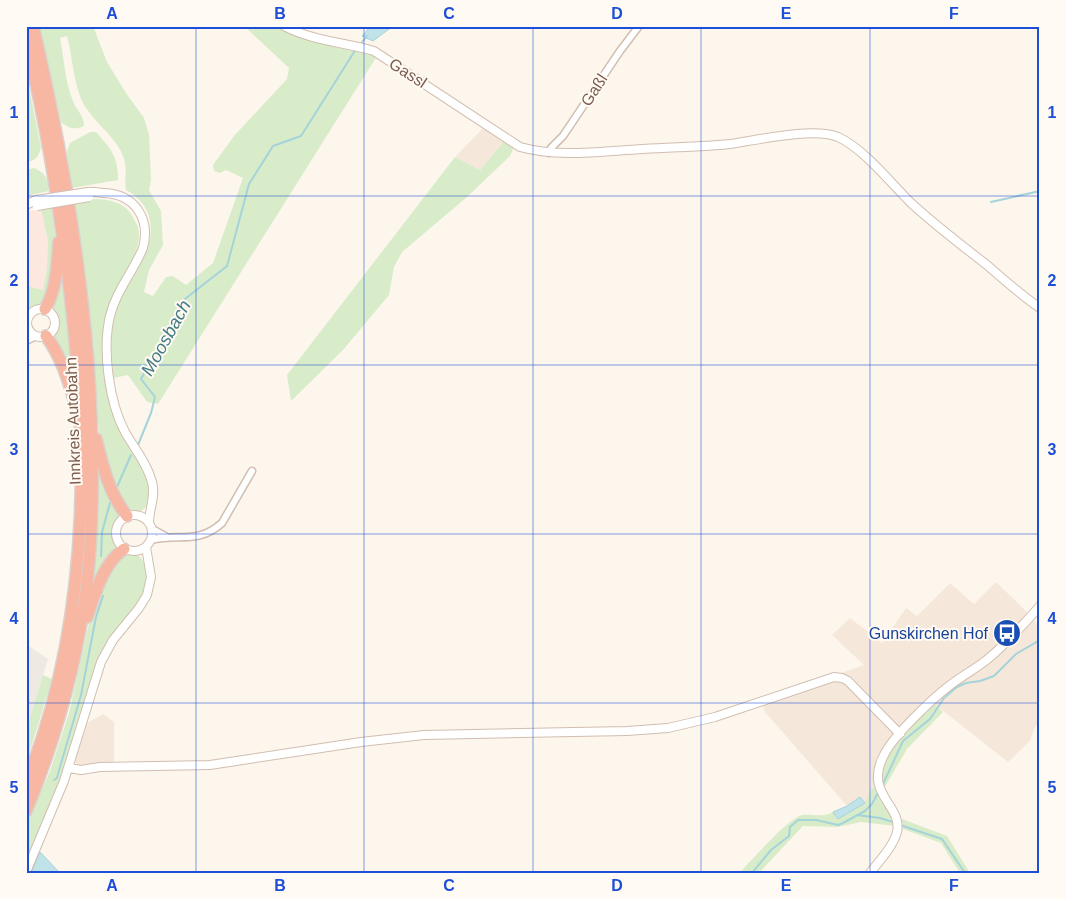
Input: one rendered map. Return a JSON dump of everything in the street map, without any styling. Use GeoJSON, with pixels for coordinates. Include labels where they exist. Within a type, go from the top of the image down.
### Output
{"type":"FeatureCollection","features":[{"type":"Feature","properties":{"kind":"highway","name":"Innkreis Autobahn"},"geometry":{"type":"LineString","coordinates":[[26,811],[53,740],[78,640],[87,583],[92,495],[91,418],[82,304],[70,206],[50,98],[33,26]]}},
{"type":"Feature","properties":{"kind":"highway","name":"Innkreis Autobahn"},"geometry":{"type":"LineString","coordinates":[[26,42],[41,108],[60,220],[75,338],[81,425],[82,496],[80,539],[71,620],[58,684],[42,738],[26,782]]}},
{"type":"Feature","properties":{"kind":"highway"},"geometry":{"type":"LineString","coordinates":[[45,308],[51,296],[55,279],[60,220]]}},
{"type":"Feature","properties":{"kind":"highway"},"geometry":{"type":"LineString","coordinates":[[41,336],[53,345],[64,367],[81,425]]}},
{"type":"Feature","properties":{"kind":"highway"},"geometry":{"type":"LineString","coordinates":[[91,418],[105,474],[118,505],[126,516]]}},
{"type":"Feature","properties":{"kind":"highway"},"geometry":{"type":"LineString","coordinates":[[78,640],[99,583],[115,557],[130,550]]}},
{"type":"Feature","properties":{"kind":"street","name":"Gassl"},"geometry":{"type":"LineString","coordinates":[[284,26],[312,38],[374,51],[520,147],[549,153]]}},
{"type":"Feature","properties":{"kind":"street","name":"Gaßl"},"geometry":{"type":"LineString","coordinates":[[549,153],[551,148],[569,128],[620,51],[639,26]]}},
{"type":"Feature","properties":{"kind":"street"},"geometry":{"type":"LineString","coordinates":[[549,153],[726,144],[806,134],[824,134],[838,138],[853,146],[929,219],[1040,308]]}},
{"type":"Feature","properties":{"kind":"street"},"geometry":{"type":"LineString","coordinates":[[26,206],[102,193],[118,194],[130,202],[140,213],[144,226],[145,239],[143,248],[115,300],[109,319],[110,384],[114,407],[124,430],[152,481],[153,489],[151,540],[146,547],[151,578],[147,594],[113,640],[101,662],[69,768],[57,801],[26,872]]}},
{"type":"Feature","properties":{"kind":"street"},"geometry":{"type":"LineString","coordinates":[[26,341],[41,336],[52,332],[56,323],[53,314],[45,308],[35,310],[27,320],[31,333],[41,336]]}},
{"type":"Feature","properties":{"kind":"street"},"geometry":{"type":"LineString","coordinates":[[151,540],[166,536],[194,538],[209,533],[225,519],[252,471]]}},
{"type":"Feature","properties":{"kind":"street"},"geometry":{"type":"LineString","coordinates":[[147,561],[118,543],[115,533],[118,523],[126,516],[140,516],[151,506]]}},
{"type":"Feature","properties":{"kind":"street"},"geometry":{"type":"LineString","coordinates":[[140,516],[166,536]]}},
{"type":"Feature","properties":{"kind":"street"},"geometry":{"type":"LineString","coordinates":[[130,550],[146,547]]}},
{"type":"Feature","properties":{"kind":"street"},"geometry":{"type":"LineString","coordinates":[[870,873],[890,847],[898,824],[881,792],[878,781],[878,771],[888,748],[948,687],[990,657],[1040,606]]}},
{"type":"Feature","properties":{"kind":"street"},"geometry":{"type":"LineString","coordinates":[[69,768],[81,770],[100,767],[210,765],[367,741],[417,736],[627,731],[668,728],[698,722],[838,677],[848,681],[900,734]]}},
{"type":"Feature","properties":{"kind":"shaded area"},"geometry":{"type":"Polygon","coordinates":[[[484,127],[504,141],[480,170],[455,157],[484,127]]]}},
{"type":"Feature","properties":{"kind":"shaded area"},"geometry":{"type":"Polygon","coordinates":[[[41,209],[48,241],[47,268],[43,291],[26,286],[26,212],[41,209]]]}},
{"type":"Feature","properties":{"kind":"shaded area"},"geometry":{"type":"Polygon","coordinates":[[[996,582],[1029,614],[996,649],[885,747],[877,786],[871,789],[865,803],[860,797],[847,806],[765,712],[762,701],[864,665],[832,635],[850,618],[882,643],[906,608],[917,616],[950,583],[974,604],[996,582]]]}},
{"type":"Feature","properties":{"kind":"shaded area"},"geometry":{"type":"Polygon","coordinates":[[[1033,619],[1040,627],[1040,722],[1035,727],[1030,741],[1008,762],[933,703],[1033,619]]]}},
{"type":"Feature","properties":{"kind":"shaded area"},"geometry":{"type":"Polygon","coordinates":[[[26,644],[48,659],[26,731],[26,644]]]}},
{"type":"Feature","properties":{"kind":"shaded area"},"geometry":{"type":"Polygon","coordinates":[[[103,714],[114,722],[114,765],[78,767],[74,760],[87,723],[103,714]]]}},
{"type":"Feature","properties":{"kind":"green space"},"geometry":{"type":"Polygon","coordinates":[[[40,26],[93,26],[107,62],[144,118],[149,135],[151,180],[149,190],[161,211],[163,245],[149,270],[144,292],[153,296],[166,277],[173,276],[186,285],[213,263],[243,178],[226,170],[220,173],[214,171],[213,165],[234,136],[287,79],[289,68],[244,26],[282,26],[290,33],[309,40],[360,49],[377,56],[158,404],[147,402],[128,375],[113,378],[112,324],[122,295],[147,248],[150,224],[147,211],[138,199],[126,190],[126,166],[117,145],[84,105],[76,81],[67,36],[60,38],[66,78],[70,94],[83,119],[84,126],[72,128],[61,122],[40,26]]]}},
{"type":"Feature","properties":{"kind":"green space"},"geometry":{"type":"Polygon","coordinates":[[[26,73],[41,147],[36,158],[26,162],[26,73]]]}},
{"type":"Feature","properties":{"kind":"green space"},"geometry":{"type":"Polygon","coordinates":[[[90,132],[96,132],[113,153],[117,165],[118,180],[72,188],[67,151],[70,143],[90,132]]]}},
{"type":"Feature","properties":{"kind":"green space"},"geometry":{"type":"Polygon","coordinates":[[[504,141],[514,147],[510,156],[467,197],[402,252],[394,267],[389,295],[343,350],[291,401],[287,375],[455,157],[480,170],[504,141]]]}},
{"type":"Feature","properties":{"kind":"green space"},"geometry":{"type":"Polygon","coordinates":[[[34,168],[46,177],[49,191],[26,196],[26,170],[34,168]]]}},
{"type":"Feature","properties":{"kind":"green space"},"geometry":{"type":"Polygon","coordinates":[[[94,199],[116,202],[126,208],[138,227],[137,248],[133,260],[110,305],[105,336],[106,379],[115,421],[148,482],[150,494],[148,504],[141,511],[137,512],[124,508],[117,496],[104,459],[99,431],[85,269],[75,203],[94,199]]]}},
{"type":"Feature","properties":{"kind":"green space"},"geometry":{"type":"Polygon","coordinates":[[[52,207],[55,262],[44,303],[26,308],[26,286],[43,290],[47,268],[48,241],[41,209],[52,207]]]}},
{"type":"Feature","properties":{"kind":"green space"},"geometry":{"type":"Polygon","coordinates":[[[62,271],[72,376],[51,336],[56,330],[58,322],[57,315],[52,309],[62,271]]]}},
{"type":"Feature","properties":{"kind":"green space"},"geometry":{"type":"Polygon","coordinates":[[[98,461],[122,516],[113,529],[116,545],[93,584],[96,544],[98,461]]]}},
{"type":"Feature","properties":{"kind":"green space"},"geometry":{"type":"Polygon","coordinates":[[[123,553],[134,553],[141,558],[146,567],[147,581],[144,596],[106,643],[97,662],[63,776],[26,860],[26,825],[50,771],[69,713],[89,623],[100,588],[115,567],[117,558],[123,553]]]}},
{"type":"Feature","properties":{"kind":"green space"},"geometry":{"type":"Polygon","coordinates":[[[43,675],[52,679],[26,764],[26,731],[43,675]]]}},
{"type":"Feature","properties":{"kind":"green space"},"geometry":{"type":"Polygon","coordinates":[[[933,703],[943,712],[907,749],[883,790],[882,770],[887,755],[912,723],[933,703]]]}},
{"type":"Feature","properties":{"kind":"green space"},"geometry":{"type":"Polygon","coordinates":[[[877,786],[892,813],[895,826],[861,822],[838,827],[803,826],[759,873],[739,873],[792,820],[802,815],[823,815],[833,812],[838,818],[865,803],[871,789],[877,786]]]}},
{"type":"Feature","properties":{"kind":"green space"},"geometry":{"type":"Polygon","coordinates":[[[902,819],[947,836],[970,873],[960,873],[941,843],[903,829],[902,819]]]}},
{"type":"Feature","properties":{"kind":"water"},"geometry":{"type":"Polygon","coordinates":[[[371,26],[393,26],[373,41],[362,36],[371,26]]]}},
{"type":"Feature","properties":{"kind":"water"},"geometry":{"type":"Polygon","coordinates":[[[860,797],[865,803],[838,819],[833,812],[847,806],[860,797]]]}},
{"type":"Feature","properties":{"kind":"water"},"geometry":{"type":"Polygon","coordinates":[[[40,852],[60,873],[31,873],[40,852]]]}},
{"type":"Feature","properties":{"kind":"waterway","name":"Moosbach"},"geometry":{"type":"LineString","coordinates":[[359,46],[367,36]]}},
{"type":"Feature","properties":{"kind":"waterway","name":"Moosbach"},"geometry":{"type":"LineString","coordinates":[[138,445],[151,413],[155,397],[141,379],[185,299],[227,266],[249,184],[273,146],[301,136],[356,49]]}},
{"type":"Feature","properties":{"kind":"waterway"},"geometry":{"type":"LineString","coordinates":[[991,202],[1040,191]]}},
{"type":"Feature","properties":{"kind":"waterway","name":"Moosbach"},"geometry":{"type":"LineString","coordinates":[[117,487],[131,455]]}},
{"type":"Feature","properties":{"kind":"waterway","name":"Moosbach"},"geometry":{"type":"LineString","coordinates":[[101,556],[102,532],[110,503]]}},
{"type":"Feature","properties":{"kind":"waterway","name":"Moosbach"},"geometry":{"type":"LineString","coordinates":[[54,780],[57,778],[81,695],[96,617],[103,596]]}},
{"type":"Feature","properties":{"kind":"waterway"},"geometry":{"type":"LineString","coordinates":[[883,784],[903,741],[930,719],[944,698],[957,687],[966,683],[994,676],[1016,654],[1040,640]]}},
{"type":"Feature","properties":{"kind":"waterway"},"geometry":{"type":"LineString","coordinates":[[752,873],[771,850],[789,836],[790,827],[798,820],[816,820],[838,825],[865,811],[872,804],[879,791]]}},
{"type":"Feature","properties":{"kind":"waterway"},"geometry":{"type":"LineString","coordinates":[[857,815],[893,822]]}},
{"type":"Feature","properties":{"kind":"waterway"},"geometry":{"type":"LineString","coordinates":[[900,825],[942,839],[965,873]]}},
{"type":"Feature","properties":{"kind":"place","name":"Gunskirchen Hof"},"geometry":{"type":"Point","coordinates":[1007,633]}}]}
